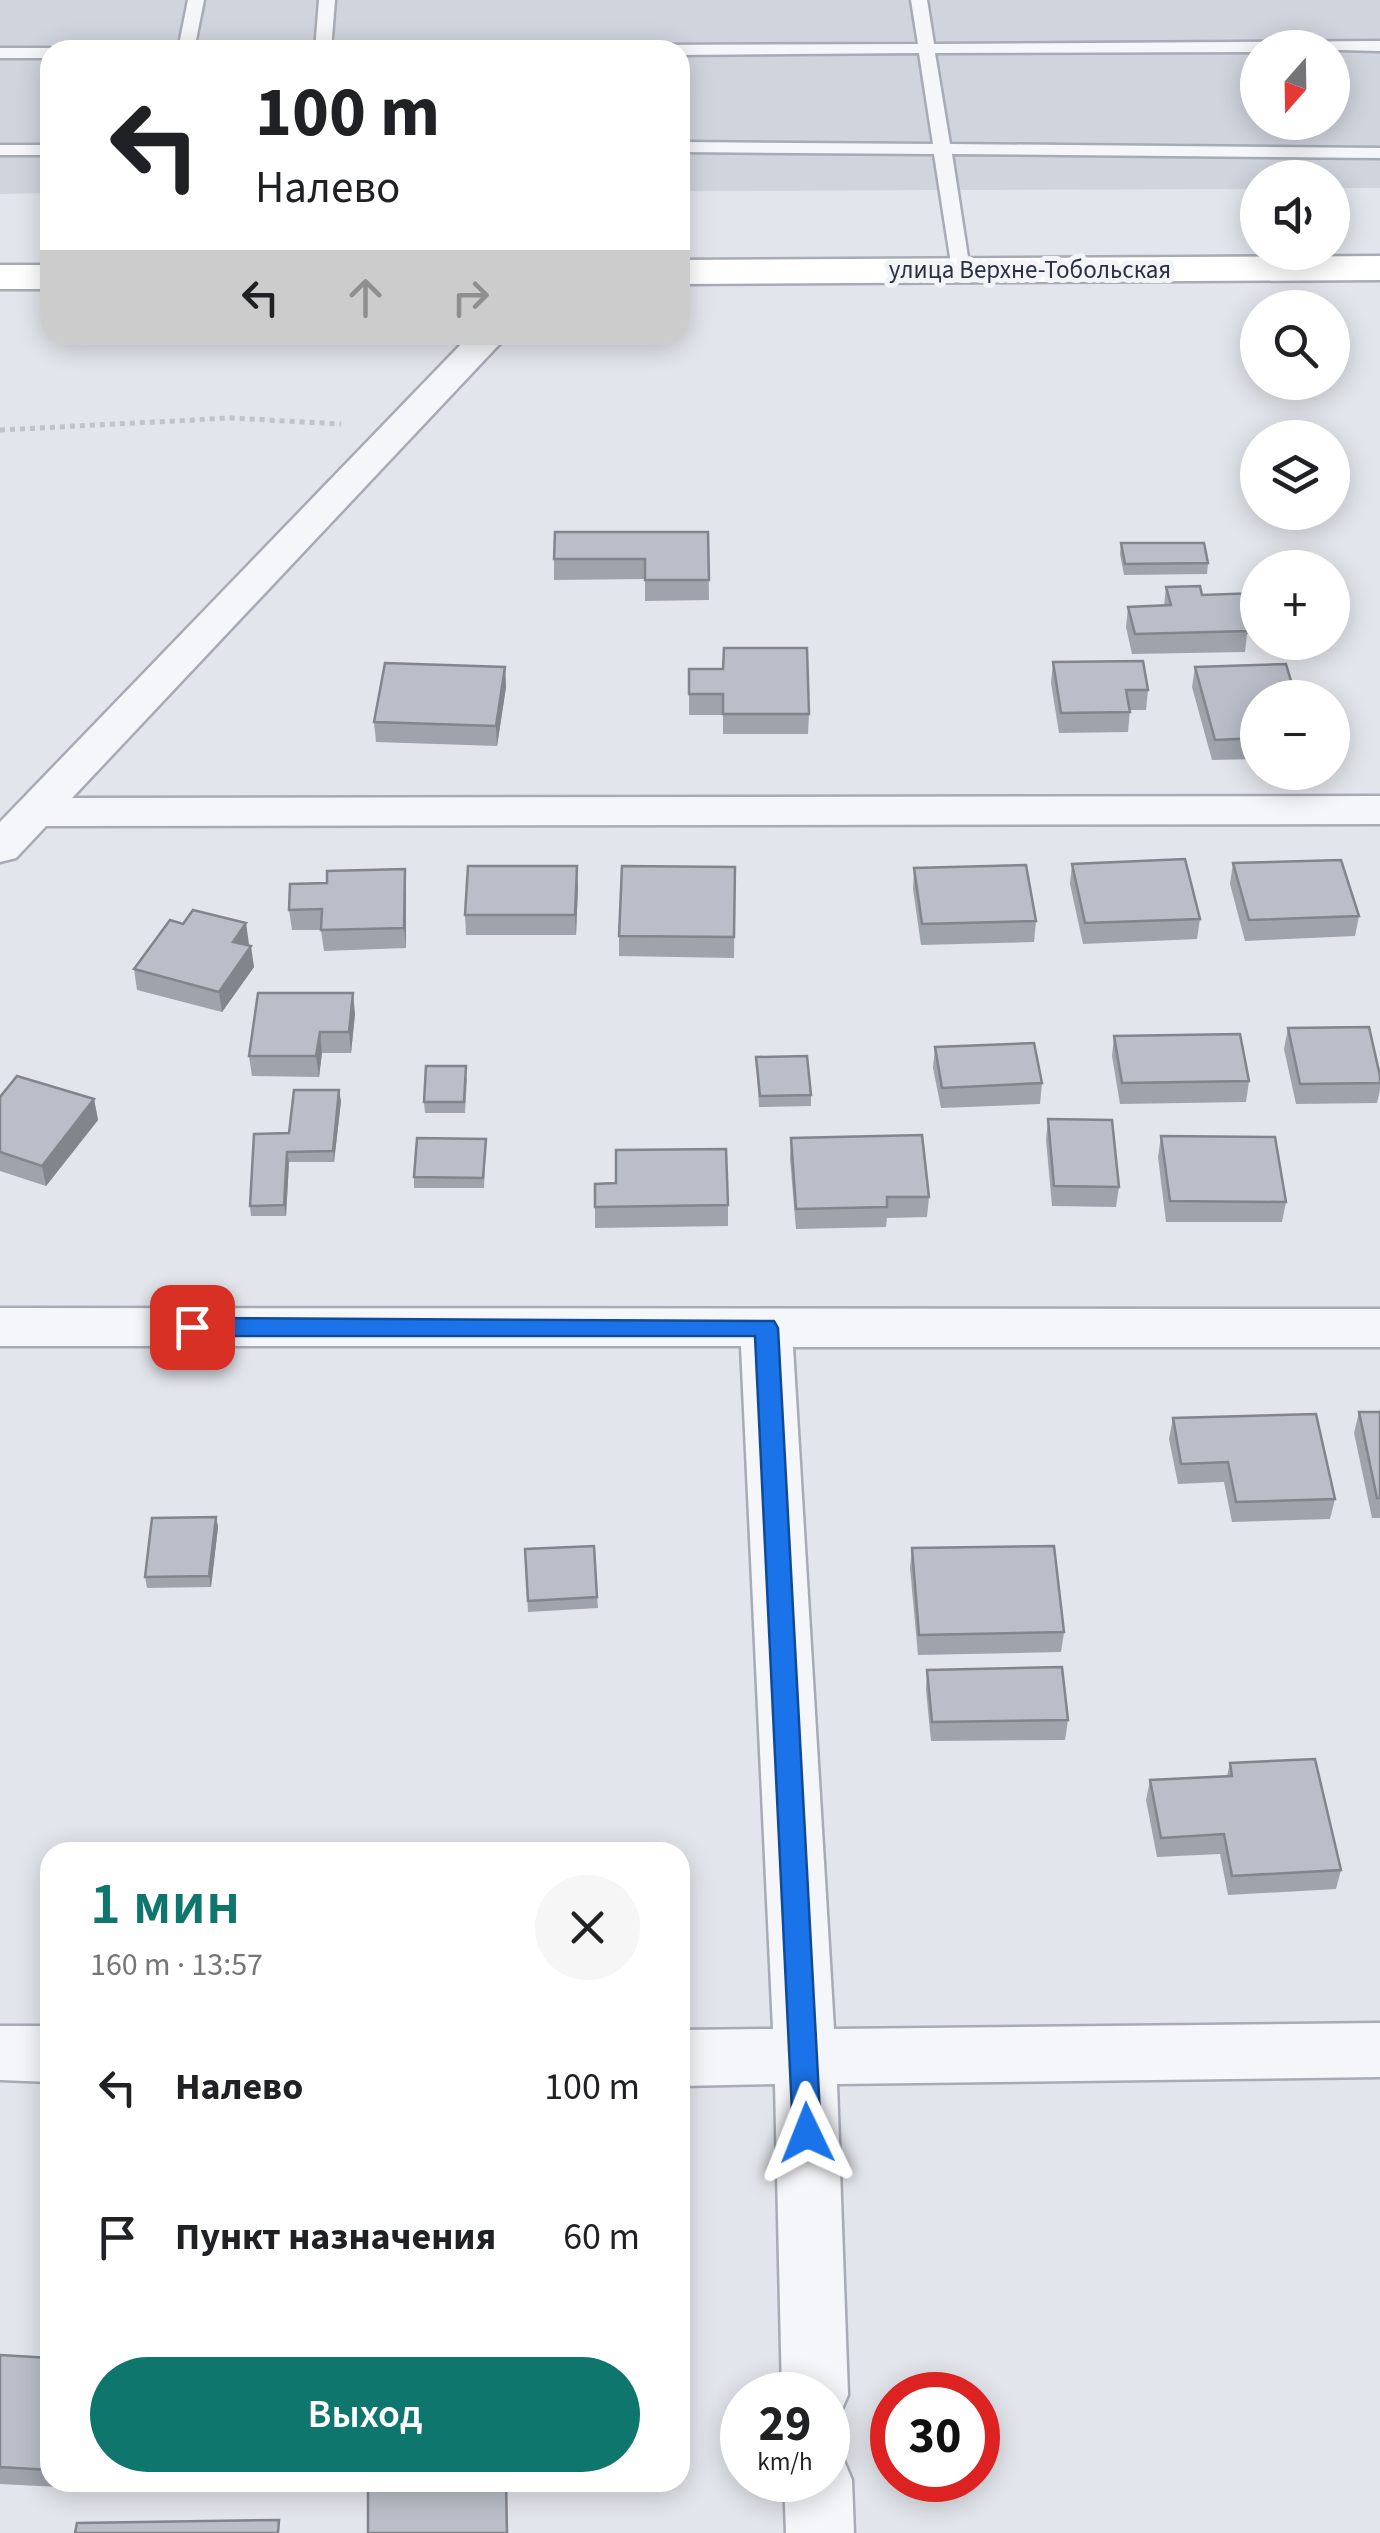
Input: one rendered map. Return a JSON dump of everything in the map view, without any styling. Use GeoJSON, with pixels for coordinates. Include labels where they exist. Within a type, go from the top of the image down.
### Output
{"type":"FeatureCollection","features":[{"type":"Feature","properties":{"kind":"street","name":"улица Верхне-Тобольская"},"geometry":{"type":"LineString","coordinates":[[690,272],[1380,268]]}},
{"type":"Feature","properties":{"kind":"street"},"geometry":{"type":"LineString","coordinates":[[0,277],[40,276]]}},
{"type":"Feature","properties":{"kind":"street"},"geometry":{"type":"LineString","coordinates":[[0,848],[481,345]]}},
{"type":"Feature","properties":{"kind":"street"},"geometry":{"type":"LineString","coordinates":[[35,812],[1380,810]]}},
{"type":"Feature","properties":{"kind":"street"},"geometry":{"type":"LineString","coordinates":[[0,1327],[1380,1328]]}},
{"type":"Feature","properties":{"kind":"street"},"geometry":{"type":"LineString","coordinates":[[766,1328],[805,2058],[815,2372]]}},
{"type":"Feature","properties":{"kind":"street"},"geometry":{"type":"LineString","coordinates":[[690,2058],[1380,2050]]}},
{"type":"Feature","properties":{"kind":"street"},"geometry":{"type":"LineString","coordinates":[[0,2053],[40,2054]]}},
{"type":"Feature","properties":{"kind":"street"},"geometry":{"type":"LineString","coordinates":[[819,2502],[820,2533]]}},
{"type":"Feature","properties":{"kind":"lane"},"geometry":{"type":"LineString","coordinates":[[188,40],[196,0]]}},
{"type":"Feature","properties":{"kind":"lane"},"geometry":{"type":"LineString","coordinates":[[323,40],[327,0]]}},
{"type":"Feature","properties":{"kind":"lane"},"geometry":{"type":"LineString","coordinates":[[918,0],[961,270]]}},
{"type":"Feature","properties":{"kind":"lane"},"geometry":{"type":"LineString","coordinates":[[690,50],[1380,46]]}},
{"type":"Feature","properties":{"kind":"lane"},"geometry":{"type":"LineString","coordinates":[[0,53],[40,53]]}},
{"type":"Feature","properties":{"kind":"lane"},"geometry":{"type":"LineString","coordinates":[[690,147],[1380,152]]}},
{"type":"Feature","properties":{"kind":"lane"},"geometry":{"type":"LineString","coordinates":[[0,150],[40,150]]}},
{"type":"Feature","properties":{"kind":"path"},"geometry":{"type":"LineString","coordinates":[[0,430],[230,418],[402,428]]}},
{"type":"Feature","properties":{"kind":"shaded area"},"geometry":{"type":"Polygon","coordinates":[[[0,0],[1380,0],[1380,188],[1350,188],[1350,160],[1240,160],[1240,189],[690,191],[690,40],[40,40],[40,193],[0,194],[0,0]]]}},
{"type":"Feature","properties":{"kind":"building"},"geometry":{"type":"Polygon","coordinates":[[[555,532],[708,532],[709,580],[645,580],[645,559],[554,559],[555,532]]]}},
{"type":"Feature","properties":{"kind":"building"},"geometry":{"type":"Polygon","coordinates":[[[1121,543],[1204,543],[1208,563],[1125,564],[1121,543]]]}},
{"type":"Feature","properties":{"kind":"building"},"geometry":{"type":"Polygon","coordinates":[[[1200,586],[1202,595],[1240,594],[1240,631],[1135,634],[1128,607],[1171,605],[1166,587],[1200,586]]]}},
{"type":"Feature","properties":{"kind":"building"},"geometry":{"type":"Polygon","coordinates":[[[724,648],[807,648],[809,714],[723,714],[723,694],[689,694],[689,669],[723,669],[724,648]]]}},
{"type":"Feature","properties":{"kind":"building"},"geometry":{"type":"Polygon","coordinates":[[[1143,661],[1148,690],[1126,690],[1130,712],[1061,713],[1053,662],[1143,661]]]}},
{"type":"Feature","properties":{"kind":"building"},"geometry":{"type":"Polygon","coordinates":[[[385,663],[505,667],[496,726],[374,722],[385,663]]]}},
{"type":"Feature","properties":{"kind":"building"},"geometry":{"type":"Polygon","coordinates":[[[1286,664],[1291,680],[1240,680],[1240,739],[1215,740],[1195,667],[1286,664]]]}},
{"type":"Feature","properties":{"kind":"building"},"geometry":{"type":"Polygon","coordinates":[[[1185,859],[1200,919],[1085,923],[1072,864],[1185,859]]]}},
{"type":"Feature","properties":{"kind":"building"},"geometry":{"type":"Polygon","coordinates":[[[1341,860],[1359,916],[1249,920],[1233,863],[1341,860]]]}},
{"type":"Feature","properties":{"kind":"building"},"geometry":{"type":"Polygon","coordinates":[[[1026,865],[1036,921],[922,924],[914,868],[1026,865]]]}},
{"type":"Feature","properties":{"kind":"building"},"geometry":{"type":"Polygon","coordinates":[[[468,866],[577,866],[575,915],[465,915],[468,866]]]}},
{"type":"Feature","properties":{"kind":"building"},"geometry":{"type":"Polygon","coordinates":[[[622,866],[735,867],[734,937],[619,936],[622,866]]]}},
{"type":"Feature","properties":{"kind":"building"},"geometry":{"type":"Polygon","coordinates":[[[405,869],[404,928],[321,930],[322,909],[289,910],[290,884],[327,883],[327,871],[405,869]]]}},
{"type":"Feature","properties":{"kind":"building"},"geometry":{"type":"Polygon","coordinates":[[[193,910],[246,923],[233,942],[251,946],[219,992],[134,969],[170,920],[183,924],[193,910]]]}},
{"type":"Feature","properties":{"kind":"building"},"geometry":{"type":"Polygon","coordinates":[[[258,993],[353,993],[349,1032],[320,1032],[316,1056],[249,1056],[258,993]]]}},
{"type":"Feature","properties":{"kind":"building"},"geometry":{"type":"Polygon","coordinates":[[[1369,1027],[1380,1083],[1300,1084],[1288,1028],[1369,1027]]]}},
{"type":"Feature","properties":{"kind":"building"},"geometry":{"type":"Polygon","coordinates":[[[1240,1034],[1249,1081],[1122,1083],[1114,1036],[1240,1034]]]}},
{"type":"Feature","properties":{"kind":"building"},"geometry":{"type":"Polygon","coordinates":[[[1034,1043],[1042,1083],[942,1088],[935,1047],[1034,1043]]]}},
{"type":"Feature","properties":{"kind":"building"},"geometry":{"type":"Polygon","coordinates":[[[807,1056],[811,1095],[760,1096],[756,1057],[807,1056]]]}},
{"type":"Feature","properties":{"kind":"building"},"geometry":{"type":"Polygon","coordinates":[[[426,1066],[466,1066],[464,1102],[424,1102],[426,1066]]]}},
{"type":"Feature","properties":{"kind":"building"},"geometry":{"type":"Polygon","coordinates":[[[17,1076],[94,1099],[42,1166],[0,1152],[0,1097],[17,1076]]]}},
{"type":"Feature","properties":{"kind":"building"},"geometry":{"type":"Polygon","coordinates":[[[294,1090],[339,1090],[333,1151],[287,1152],[284,1205],[250,1206],[254,1134],[289,1133],[294,1090]]]}},
{"type":"Feature","properties":{"kind":"building"},"geometry":{"type":"Polygon","coordinates":[[[1048,1119],[1112,1120],[1119,1187],[1054,1186],[1048,1119]]]}},
{"type":"Feature","properties":{"kind":"building"},"geometry":{"type":"Polygon","coordinates":[[[922,1135],[929,1197],[887,1197],[887,1207],[796,1209],[791,1138],[922,1135]]]}},
{"type":"Feature","properties":{"kind":"building"},"geometry":{"type":"Polygon","coordinates":[[[1161,1136],[1275,1137],[1286,1202],[1170,1201],[1161,1136]]]}},
{"type":"Feature","properties":{"kind":"building"},"geometry":{"type":"Polygon","coordinates":[[[417,1138],[486,1139],[483,1178],[414,1177],[417,1138]]]}},
{"type":"Feature","properties":{"kind":"building"},"geometry":{"type":"Polygon","coordinates":[[[726,1149],[728,1205],[595,1207],[595,1184],[616,1183],[616,1150],[726,1149]]]}},
{"type":"Feature","properties":{"kind":"building"},"geometry":{"type":"Polygon","coordinates":[[[1359,1412],[1380,1412],[1380,1498],[1377,1498],[1359,1412]]]}},
{"type":"Feature","properties":{"kind":"building"},"geometry":{"type":"Polygon","coordinates":[[[1316,1414],[1335,1499],[1236,1502],[1228,1462],[1181,1464],[1173,1418],[1316,1414]]]}},
{"type":"Feature","properties":{"kind":"building"},"geometry":{"type":"Polygon","coordinates":[[[216,1517],[209,1576],[145,1577],[152,1518],[216,1517]]]}},
{"type":"Feature","properties":{"kind":"building"},"geometry":{"type":"Polygon","coordinates":[[[594,1546],[597,1597],[528,1601],[525,1549],[594,1546]]]}},
{"type":"Feature","properties":{"kind":"building"},"geometry":{"type":"Polygon","coordinates":[[[1054,1546],[1064,1632],[919,1635],[912,1548],[1054,1546]]]}},
{"type":"Feature","properties":{"kind":"building"},"geometry":{"type":"Polygon","coordinates":[[[1062,1667],[1068,1720],[932,1722],[927,1670],[1062,1667]]]}},
{"type":"Feature","properties":{"kind":"building"},"geometry":{"type":"Polygon","coordinates":[[[1315,1759],[1341,1870],[1232,1876],[1224,1834],[1161,1838],[1150,1780],[1232,1776],[1230,1763],[1315,1759]]]}},
{"type":"Feature","properties":{"kind":"building"},"geometry":{"type":"Polygon","coordinates":[[[0,2355],[40,2357],[40,2469],[0,2467],[0,2355]]]}},
{"type":"Feature","properties":{"kind":"building"},"geometry":{"type":"Polygon","coordinates":[[[368,2492],[506,2492],[507,2533],[368,2533],[368,2492]]]}},
{"type":"Feature","properties":{"kind":"building"},"geometry":{"type":"Polygon","coordinates":[[[279,2520],[278,2533],[75,2533],[77,2523],[279,2520]]]}},
{"type":"Feature","properties":{"kind":"route"},"geometry":{"type":"LineString","coordinates":[[192,1327],[766,1328],[807,2133]]}}]}
